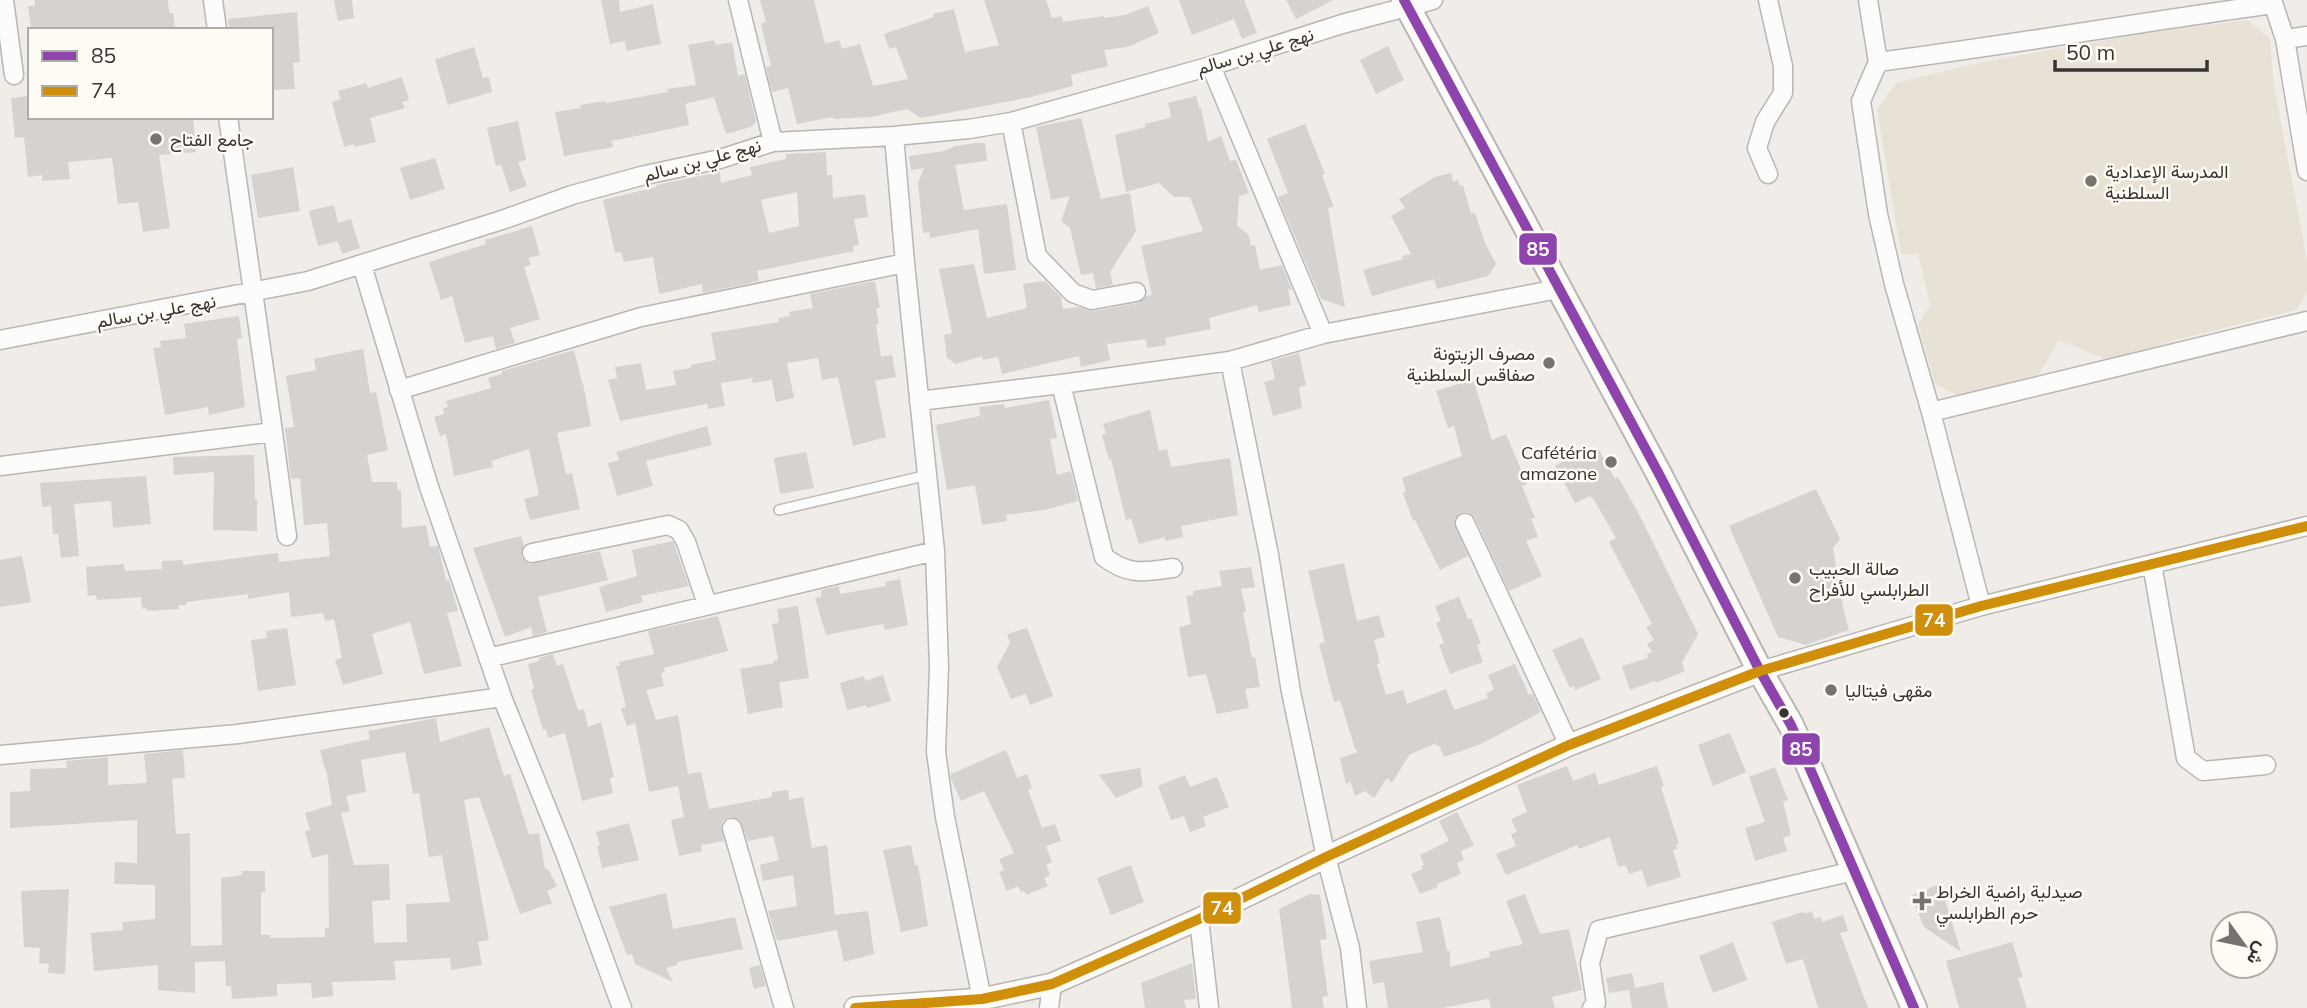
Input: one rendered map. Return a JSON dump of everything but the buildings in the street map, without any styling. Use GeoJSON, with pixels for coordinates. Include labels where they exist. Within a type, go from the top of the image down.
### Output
{"type":"FeatureCollection","features":[{"type":"Feature","properties":{"kind":"main road"},"geometry":{"type":"LineString","coordinates":[[1406,4],[1791,725],[1914,1008]]}},
{"type":"Feature","properties":{"kind":"street"},"geometry":{"type":"LineString","coordinates":[[4,0],[14,75]]}},
{"type":"Feature","properties":{"kind":"street"},"geometry":{"type":"LineString","coordinates":[[213,0],[217,28]]}},
{"type":"Feature","properties":{"kind":"street"},"geometry":{"type":"LineString","coordinates":[[738,0],[773,142]]}},
{"type":"Feature","properties":{"kind":"street","name":"نهج علي بن سالم"},"geometry":{"type":"LineString","coordinates":[[0,340],[252,294],[307,281],[572,195],[641,176],[720,159],[773,142],[970,130],[1012,122],[1211,66],[1406,4],[1433,0]]}},
{"type":"Feature","properties":{"kind":"street"},"geometry":{"type":"LineString","coordinates":[[1768,0],[1783,66],[1783,93],[1765,122],[1757,148],[1768,174]]}},
{"type":"Feature","properties":{"kind":"street"},"geometry":{"type":"LineString","coordinates":[[1868,0],[1878,62],[1861,101],[1878,214],[1894,284],[1931,412],[1981,606]]}},
{"type":"Feature","properties":{"kind":"street"},"geometry":{"type":"LineString","coordinates":[[1878,62],[1978,49],[2273,2],[2285,39],[2307,170]]}},
{"type":"Feature","properties":{"kind":"street"},"geometry":{"type":"LineString","coordinates":[[2285,39],[2307,36]]}},
{"type":"Feature","properties":{"kind":"street"},"geometry":{"type":"LineString","coordinates":[[1211,66],[1323,334]]}},
{"type":"Feature","properties":{"kind":"street"},"geometry":{"type":"LineString","coordinates":[[228,119],[287,536]]}},
{"type":"Feature","properties":{"kind":"street"},"geometry":{"type":"LineString","coordinates":[[1012,122],[1037,256],[1073,293],[1083,297],[1092,300],[1136,292]]}},
{"type":"Feature","properties":{"kind":"street"},"geometry":{"type":"LineString","coordinates":[[894,136],[935,551],[939,667],[936,752],[945,817],[982,999]]}},
{"type":"Feature","properties":{"kind":"street"},"geometry":{"type":"LineString","coordinates":[[399,390],[641,317],[905,263]]}},
{"type":"Feature","properties":{"kind":"street"},"geometry":{"type":"LineString","coordinates":[[362,265],[429,487],[488,658],[565,853],[622,1008]]}},
{"type":"Feature","properties":{"kind":"street"},"geometry":{"type":"LineString","coordinates":[[919,401],[1230,362],[1323,334],[1558,289]]}},
{"type":"Feature","properties":{"kind":"street"},"geometry":{"type":"LineString","coordinates":[[1931,412],[2307,321]]}},
{"type":"Feature","properties":{"kind":"street"},"geometry":{"type":"LineString","coordinates":[[1230,362],[1269,555],[1291,692],[1326,857],[1350,948],[1357,1008]]}},
{"type":"Feature","properties":{"kind":"street"},"geometry":{"type":"LineString","coordinates":[[1061,384],[1104,557],[1126,570],[1143,572],[1173,568]]}},
{"type":"Feature","properties":{"kind":"street"},"geometry":{"type":"LineString","coordinates":[[0,466],[273,432]]}},
{"type":"Feature","properties":{"kind":"street"},"geometry":{"type":"LineString","coordinates":[[1465,523],[1569,745]]}},
{"type":"Feature","properties":{"kind":"street"},"geometry":{"type":"LineString","coordinates":[[532,553],[668,525],[679,530],[686,542],[707,604]]}},
{"type":"Feature","properties":{"kind":"street"},"geometry":{"type":"LineString","coordinates":[[855,1008],[982,999],[1052,984],[1199,919],[1569,745],[1760,671],[1981,606],[2307,526]]}},
{"type":"Feature","properties":{"kind":"street"},"geometry":{"type":"LineString","coordinates":[[488,658],[935,551]]}},
{"type":"Feature","properties":{"kind":"street"},"geometry":{"type":"LineString","coordinates":[[2152,564],[2186,758],[2203,771],[2266,765]]}},
{"type":"Feature","properties":{"kind":"street"},"geometry":{"type":"LineString","coordinates":[[0,755],[238,734],[502,697]]}},
{"type":"Feature","properties":{"kind":"street"},"geometry":{"type":"LineString","coordinates":[[732,828],[783,1008]]}},
{"type":"Feature","properties":{"kind":"street"},"geometry":{"type":"LineString","coordinates":[[1592,1008],[1596,1003],[1590,963],[1599,930],[1854,871]]}},
{"type":"Feature","properties":{"kind":"street"},"geometry":{"type":"LineString","coordinates":[[1199,919],[1209,1008]]}},
{"type":"Feature","properties":{"kind":"street"},"geometry":{"type":"LineString","coordinates":[[1049,1008],[1052,984]]}},
{"type":"Feature","properties":{"kind":"lane"},"geometry":{"type":"LineString","coordinates":[[779,510],[928,475]]}},
{"type":"Feature","properties":{"kind":"shaded area","name":"المدرسة الإعدادية السلطنية"},"geometry":{"type":"Polygon","coordinates":[[[2248,20],[2270,39],[2274,86],[2307,260],[2307,293],[2296,310],[2172,341],[2113,362],[2059,340],[2038,375],[1957,395],[1935,384],[1918,324],[1930,305],[1918,254],[1901,254],[1877,109],[1896,83],[1982,62],[2159,31],[2248,20]]]}},
{"type":"Feature","properties":{"kind":"transit line","name":"85"},"geometry":{"type":"LineString","coordinates":[[1404,0],[1791,725],[1914,1008]]}},
{"type":"Feature","properties":{"kind":"transit line","name":"74"},"geometry":{"type":"LineString","coordinates":[[855,1008],[982,999],[1052,984],[1199,919],[1569,745],[1760,671],[1981,606],[2307,526]]}},
{"type":"Feature","properties":{"kind":"place","name":"جامع الفتاح"},"geometry":{"type":"Point","coordinates":[156,139]}},
{"type":"Feature","properties":{"kind":"place","name":"المدرسة الإعدادية السلطنية"},"geometry":{"type":"Point","coordinates":[2091,181]}},
{"type":"Feature","properties":{"kind":"place","name":"مصرف الزيتونة صفاقس السلطنية"},"geometry":{"type":"Point","coordinates":[1549,363]}},
{"type":"Feature","properties":{"kind":"place","name":"Cafétéria amazone"},"geometry":{"type":"Point","coordinates":[1611,462]}},
{"type":"Feature","properties":{"kind":"place","name":"صالة الحبيب الطرابلسي للأفراح"},"geometry":{"type":"Point","coordinates":[1795,578]}},
{"type":"Feature","properties":{"kind":"place","name":"مقهى فيتاليا"},"geometry":{"type":"Point","coordinates":[1831,690]}},
{"type":"Feature","properties":{"kind":"place","name":"صيدلية راضية الخراط حرم الطرابلسي"},"geometry":{"type":"Point","coordinates":[1922,901]}}]}
